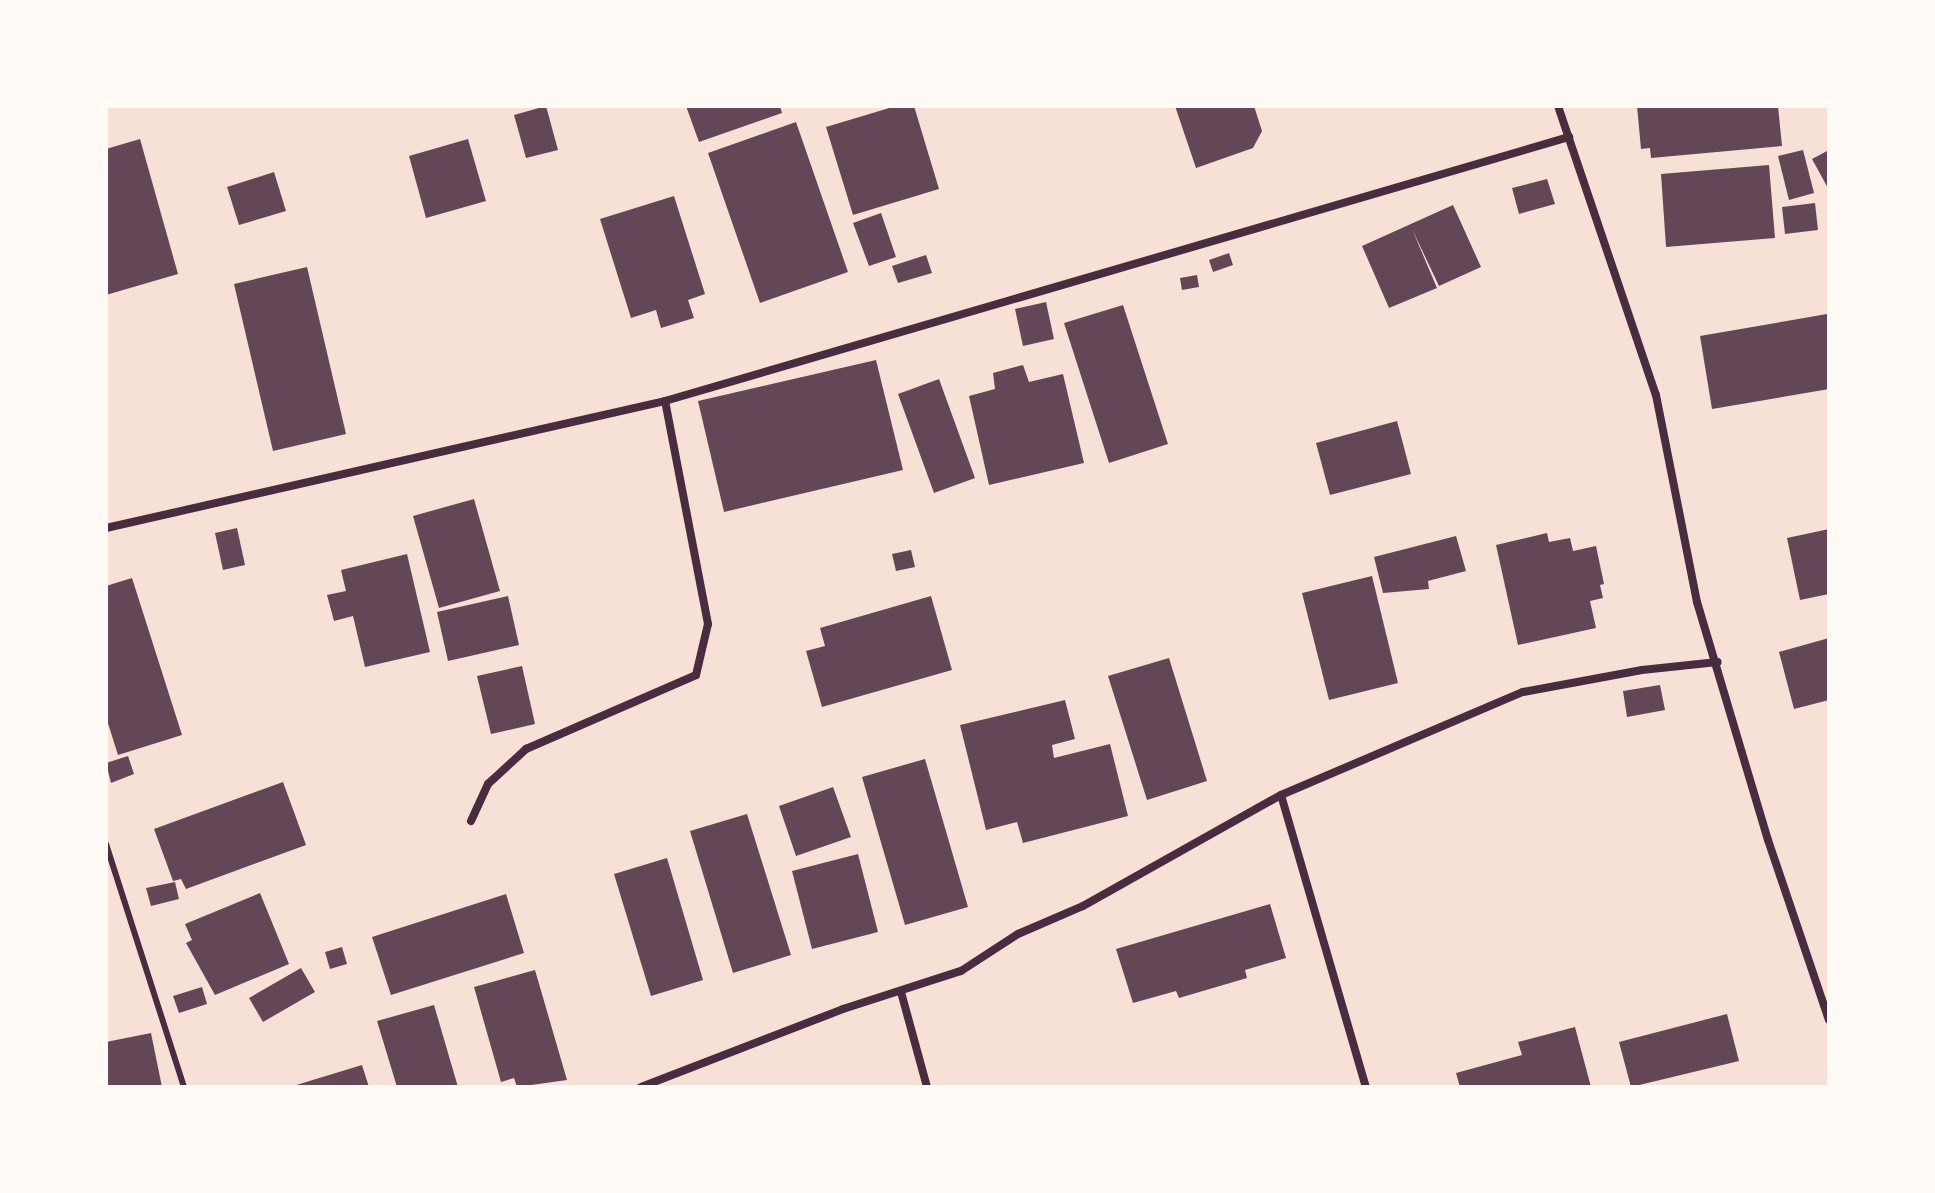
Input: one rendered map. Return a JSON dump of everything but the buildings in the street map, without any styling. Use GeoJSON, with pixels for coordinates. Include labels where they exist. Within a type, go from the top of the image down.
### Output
{"type":"FeatureCollection","features":[{"type":"Feature","properties":{"kind":"street"},"geometry":{"type":"LineString","coordinates":[[1558,106],[1656,395],[1697,602],[1718,662],[1768,840],[1829,1020]]}},
{"type":"Feature","properties":{"kind":"street"},"geometry":{"type":"LineString","coordinates":[[106,528],[665,401],[1569,137]]}},
{"type":"Feature","properties":{"kind":"street"},"geometry":{"type":"LineString","coordinates":[[471,821],[488,784],[526,749],[696,675],[708,624],[665,401]]}},
{"type":"Feature","properties":{"kind":"street"},"geometry":{"type":"LineString","coordinates":[[641,1087],[961,971],[1018,934],[1083,906],[1281,795],[1523,692],[1718,662]]}},
{"type":"Feature","properties":{"kind":"street"},"geometry":{"type":"LineString","coordinates":[[1281,795],[1366,1087]]}},
{"type":"Feature","properties":{"kind":"street"},"geometry":{"type":"LineString","coordinates":[[901,992],[927,1087]]}},
{"type":"Feature","properties":{"kind":"lane"},"geometry":{"type":"LineString","coordinates":[[106,844],[184,1087]]}}]}
